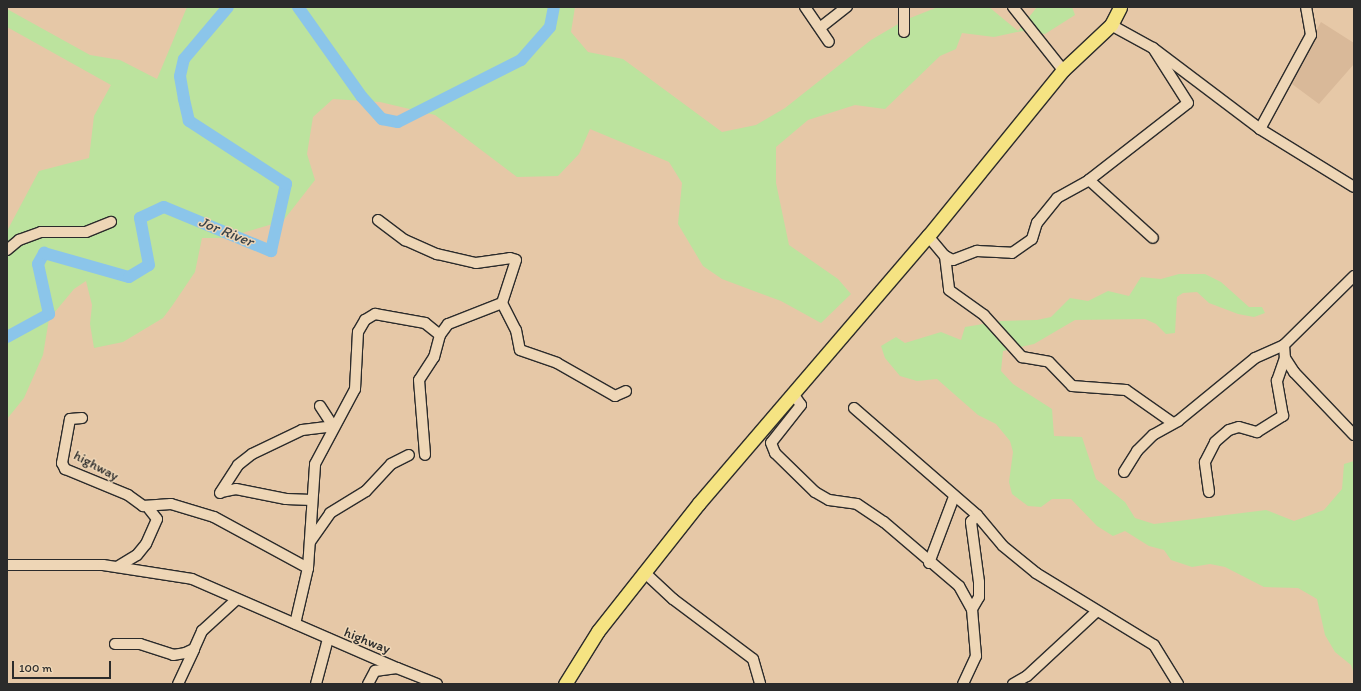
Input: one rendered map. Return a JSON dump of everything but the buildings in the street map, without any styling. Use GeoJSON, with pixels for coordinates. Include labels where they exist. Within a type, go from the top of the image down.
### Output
{"type":"FeatureCollection","features":[{"type":"Feature","properties":{"kind":"main road"},"geometry":{"type":"LineString","coordinates":[[565,684],[598,631],[644,572],[928,236],[1063,70],[1111,25],[1120,7]]}},
{"type":"Feature","properties":{"kind":"street"},"geometry":{"type":"LineString","coordinates":[[805,7],[821,27],[829,42]]}},
{"type":"Feature","properties":{"kind":"street"},"geometry":{"type":"LineString","coordinates":[[821,27],[846,7]]}},
{"type":"Feature","properties":{"kind":"street"},"geometry":{"type":"LineString","coordinates":[[904,7],[904,32]]}},
{"type":"Feature","properties":{"kind":"street"},"geometry":{"type":"LineString","coordinates":[[1014,7],[1063,70]]}},
{"type":"Feature","properties":{"kind":"street"},"geometry":{"type":"LineString","coordinates":[[1260,129],[1311,35],[1306,7]]}},
{"type":"Feature","properties":{"kind":"street"},"geometry":{"type":"LineString","coordinates":[[1111,25],[1153,48],[1260,129],[1354,187]]}},
{"type":"Feature","properties":{"kind":"street"},"geometry":{"type":"LineString","coordinates":[[928,236],[945,256],[953,260],[977,251],[1012,253],[1032,239],[1037,223],[1057,198],[1089,180],[1188,103],[1153,48]]}},
{"type":"Feature","properties":{"kind":"street"},"geometry":{"type":"LineString","coordinates":[[1089,180],[1153,238]]}},
{"type":"Feature","properties":{"kind":"street"},"geometry":{"type":"LineString","coordinates":[[378,220],[405,240],[437,254],[476,263],[510,258],[516,260],[502,303],[516,330],[520,350],[558,363],[615,396],[626,391]]}},
{"type":"Feature","properties":{"kind":"street"},"geometry":{"type":"LineString","coordinates":[[7,250],[19,240],[41,232],[86,232],[111,222]]}},
{"type":"Feature","properties":{"kind":"street"},"geometry":{"type":"LineString","coordinates":[[945,256],[949,290],[984,315],[1022,357],[1049,362],[1072,386],[1126,390],[1173,423]]}},
{"type":"Feature","properties":{"kind":"street"},"geometry":{"type":"LineString","coordinates":[[1124,472],[1147,440],[1173,423],[1254,358],[1284,345],[1354,276]]}},
{"type":"Feature","properties":{"kind":"street"},"geometry":{"type":"LineString","coordinates":[[425,455],[419,380],[434,357],[440,335],[448,324],[502,303]]}},
{"type":"Feature","properties":{"kind":"street"},"geometry":{"type":"LineString","coordinates":[[295,624],[308,568],[315,464],[333,426],[345,411],[355,389],[358,332],[365,320],[375,314],[426,323],[440,335]]}},
{"type":"Feature","properties":{"kind":"street"},"geometry":{"type":"LineString","coordinates":[[1209,492],[1204,462],[1215,442],[1229,430],[1240,427],[1257,432],[1283,416],[1277,381],[1285,358],[1284,345]]}},
{"type":"Feature","properties":{"kind":"street"},"geometry":{"type":"LineString","coordinates":[[1285,358],[1354,435]]}},
{"type":"Feature","properties":{"kind":"street"},"geometry":{"type":"LineString","coordinates":[[794,395],[800,405],[772,443],[774,453],[815,492],[829,500],[857,504],[866,509],[928,563],[959,586],[972,609],[976,656],[963,684]]}},
{"type":"Feature","properties":{"kind":"street"},"geometry":{"type":"LineString","coordinates":[[320,406],[322,414],[333,426]]}},
{"type":"Feature","properties":{"kind":"street"},"geometry":{"type":"LineString","coordinates":[[854,408],[954,497],[977,515],[1003,546],[1036,573],[1096,612],[1154,645],[1178,684]]}},
{"type":"Feature","properties":{"kind":"street","name":"highway"},"geometry":{"type":"LineString","coordinates":[[82,418],[70,419],[62,463],[66,469],[147,506]]}},
{"type":"Feature","properties":{"kind":"street"},"geometry":{"type":"LineString","coordinates":[[312,500],[286,499],[236,490],[220,493],[238,465],[252,454],[302,430],[333,426]]}},
{"type":"Feature","properties":{"kind":"street"},"geometry":{"type":"LineString","coordinates":[[309,544],[330,513],[371,488],[391,464],[409,455]]}},
{"type":"Feature","properties":{"kind":"street"},"geometry":{"type":"LineString","coordinates":[[928,563],[954,497]]}},
{"type":"Feature","properties":{"kind":"street"},"geometry":{"type":"LineString","coordinates":[[117,567],[138,555],[146,544],[157,519],[147,506],[159,502],[179,505],[225,524],[308,568]]}},
{"type":"Feature","properties":{"kind":"street"},"geometry":{"type":"LineString","coordinates":[[972,609],[979,597],[980,582],[971,522],[977,515]]}},
{"type":"Feature","properties":{"kind":"street","name":"highway"},"geometry":{"type":"LineString","coordinates":[[7,565],[117,567],[192,579],[236,600],[437,684]]}},
{"type":"Feature","properties":{"kind":"street"},"geometry":{"type":"LineString","coordinates":[[644,572],[673,599],[753,659],[760,684]]}},
{"type":"Feature","properties":{"kind":"street"},"geometry":{"type":"LineString","coordinates":[[178,684],[202,631],[236,600]]}},
{"type":"Feature","properties":{"kind":"street"},"geometry":{"type":"LineString","coordinates":[[1013,684],[1027,676],[1096,612]]}},
{"type":"Feature","properties":{"kind":"street","name":"highway"},"geometry":{"type":"LineString","coordinates":[[316,684],[328,639]]}},
{"type":"Feature","properties":{"kind":"street"},"geometry":{"type":"LineString","coordinates":[[115,644],[140,644],[173,655],[194,649]]}},
{"type":"Feature","properties":{"kind":"street","name":"highway"},"geometry":{"type":"LineString","coordinates":[[368,684],[375,671],[397,668]]}},
{"type":"Feature","properties":{"kind":"shaded area"},"geometry":{"type":"Polygon","coordinates":[[[1321,22],[1354,43],[1354,64],[1319,104],[1288,81],[1321,22]]]}},
{"type":"Feature","properties":{"kind":"green space"},"geometry":{"type":"Polygon","coordinates":[[[187,7],[575,7],[571,32],[588,52],[623,59],[722,132],[756,125],[785,108],[871,40],[905,20],[938,7],[989,7],[1018,31],[1037,7],[1072,7],[1075,15],[1045,34],[1022,31],[994,37],[962,33],[956,49],[940,56],[885,109],[855,105],[808,120],[776,147],[776,183],[789,245],[838,279],[851,294],[821,323],[781,301],[722,279],[703,266],[678,224],[682,183],[669,162],[590,129],[579,154],[558,176],[517,177],[435,115],[380,102],[333,99],[313,117],[307,154],[315,180],[283,221],[225,238],[202,238],[195,272],[163,318],[123,342],[94,348],[90,324],[92,305],[86,281],[74,289],[49,319],[43,355],[24,398],[7,419],[7,231],[39,171],[89,158],[94,116],[111,85],[7,27],[7,9],[90,55],[120,60],[157,79],[187,7]]]}},
{"type":"Feature","properties":{"kind":"green space"},"geometry":{"type":"Polygon","coordinates":[[[1179,274],[1205,274],[1221,282],[1249,307],[1262,307],[1265,313],[1254,317],[1238,314],[1209,303],[1197,292],[1183,293],[1177,297],[1175,333],[1166,334],[1156,324],[1145,319],[1075,320],[1034,344],[1003,351],[1001,371],[1013,384],[1052,409],[1054,436],[1082,437],[1096,479],[1125,502],[1135,518],[1154,524],[1266,510],[1294,521],[1324,510],[1342,489],[1344,464],[1354,461],[1354,674],[1351,665],[1335,652],[1325,635],[1317,599],[1298,588],[1264,587],[1225,567],[1210,564],[1192,567],[1171,560],[1164,550],[1149,546],[1125,531],[1113,536],[1097,526],[1071,499],[1052,499],[1041,507],[1028,506],[1012,494],[1009,482],[1013,452],[1010,441],[996,424],[978,415],[937,379],[917,381],[900,376],[885,358],[881,346],[896,337],[905,343],[941,332],[961,340],[965,327],[1001,321],[1037,320],[1051,317],[1070,298],[1088,301],[1108,291],[1129,296],[1141,277],[1161,279],[1179,274]]]}},
{"type":"Feature","properties":{"kind":"waterway","name":"Jor River"},"geometry":{"type":"LineString","coordinates":[[7,337],[49,314],[38,264],[44,253],[129,277],[149,265],[140,218],[164,207],[271,251],[286,184],[189,121],[184,99],[180,76],[184,59],[228,7]]}},
{"type":"Feature","properties":{"kind":"waterway","name":"Jor River"},"geometry":{"type":"LineString","coordinates":[[298,7],[362,97],[382,119],[398,122],[521,60],[550,27],[554,7]]}}]}
